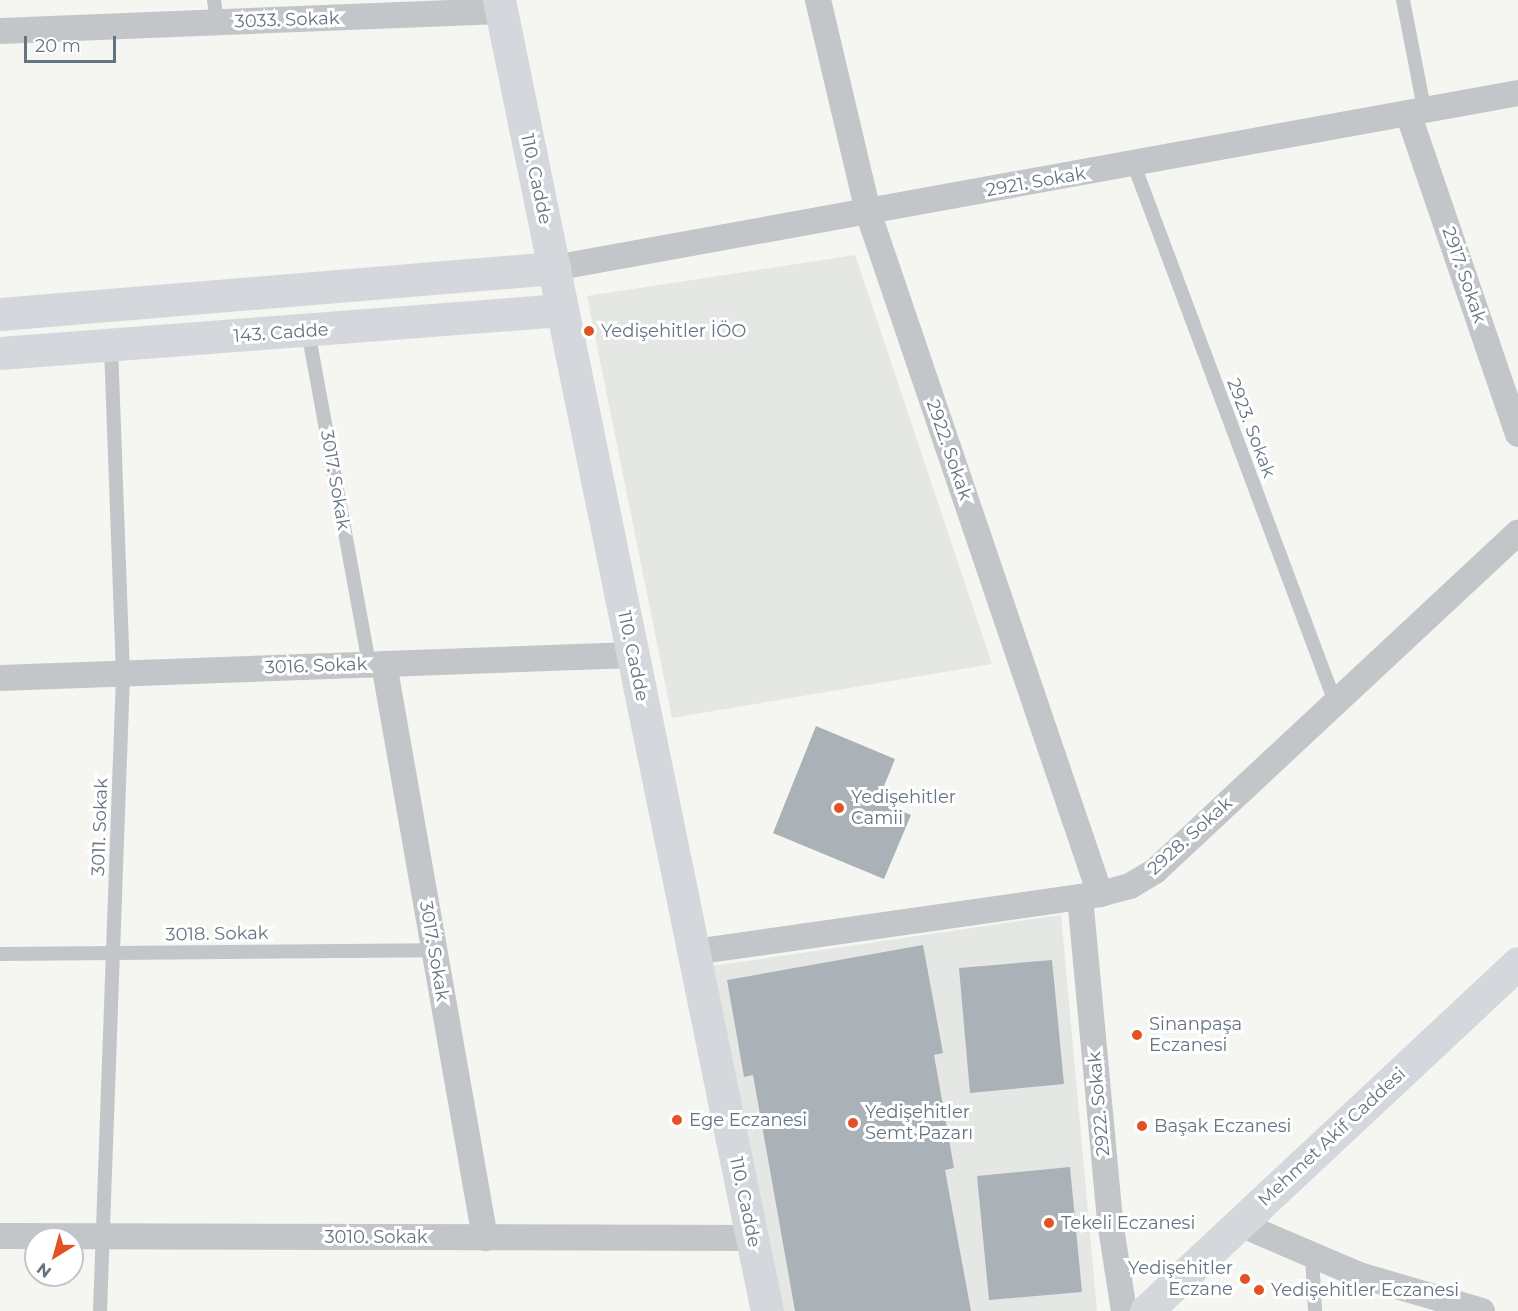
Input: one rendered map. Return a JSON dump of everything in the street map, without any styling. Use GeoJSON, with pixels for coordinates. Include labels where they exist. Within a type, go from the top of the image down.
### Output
{"type":"FeatureCollection","features":[{"type":"Feature","properties":{"kind":"street","name":"2922. Sokak"},"geometry":{"type":"LineString","coordinates":[[818,0],[868,212],[1090,895],[1110,1221],[1124,1311]]}},
{"type":"Feature","properties":{"kind":"street","name":"3033. Sokak"},"geometry":{"type":"LineString","coordinates":[[0,31],[216,11],[500,5]]}},
{"type":"Feature","properties":{"kind":"street","name":"110. Cadde"},"geometry":{"type":"LineString","coordinates":[[500,5],[767,1311]]}},
{"type":"Feature","properties":{"kind":"street","name":"2921. Sokak"},"geometry":{"type":"LineString","coordinates":[[554,268],[1417,114],[1518,93]]}},
{"type":"Feature","properties":{"kind":"street","name":"2917. Sokak"},"geometry":{"type":"LineString","coordinates":[[1417,114],[1518,434]]}},
{"type":"Feature","properties":{"kind":"street"},"geometry":{"type":"LineString","coordinates":[[0,314],[554,268]]}},
{"type":"Feature","properties":{"kind":"street","name":"143. Cadde"},"geometry":{"type":"LineString","coordinates":[[0,353],[562,310]]}},
{"type":"Feature","properties":{"kind":"street","name":"2928. Sokak"},"geometry":{"type":"LineString","coordinates":[[694,952],[1090,895],[1130,885],[1155,871],[1518,533]]}},
{"type":"Feature","properties":{"kind":"street","name":"3016. Sokak"},"geometry":{"type":"LineString","coordinates":[[0,678],[633,655]]}},
{"type":"Feature","properties":{"kind":"street","name":"3017. Sokak"},"geometry":{"type":"LineString","coordinates":[[376,664],[434,950],[485,1238]]}},
{"type":"Feature","properties":{"kind":"street","name":"Mehmet Akif Caddesi"},"geometry":{"type":"LineString","coordinates":[[1146,1311],[1518,963]]}},
{"type":"Feature","properties":{"kind":"street"},"geometry":{"type":"LineString","coordinates":[[1240,1224],[1405,1291],[1482,1311]]}},
{"type":"Feature","properties":{"kind":"street","name":"3010. Sokak"},"geometry":{"type":"LineString","coordinates":[[0,1236],[752,1238]]}},
{"type":"Feature","properties":{"kind":"lane"},"geometry":{"type":"LineString","coordinates":[[1403,0],[1417,114]]}},
{"type":"Feature","properties":{"kind":"lane","name":"2923. Sokak"},"geometry":{"type":"LineString","coordinates":[[1134,165],[1335,702]]}},
{"type":"Feature","properties":{"kind":"lane","name":"3017. Sokak"},"geometry":{"type":"LineString","coordinates":[[308,331],[376,664]]}},
{"type":"Feature","properties":{"kind":"lane","name":"3011. Sokak"},"geometry":{"type":"LineString","coordinates":[[100,1311],[123,674],[111,345]]}},
{"type":"Feature","properties":{"kind":"lane","name":"3018. Sokak"},"geometry":{"type":"LineString","coordinates":[[0,954],[434,950]]}},
{"type":"Feature","properties":{"kind":"lane"},"geometry":{"type":"LineString","coordinates":[[1312,1255],[1315,1311]]}},
{"type":"Feature","properties":{"kind":"shaded area"},"geometry":{"type":"Polygon","coordinates":[[[855,255],[992,664],[672,718],[587,296],[855,255]]]}},
{"type":"Feature","properties":{"kind":"shaded area"},"geometry":{"type":"Polygon","coordinates":[[[1061,915],[1097,1311],[783,1311],[713,966],[1061,915]]]}},
{"type":"Feature","properties":{"kind":"building","name":"Yedişehitler Camii"},"geometry":{"type":"Polygon","coordinates":[[[816,726],[895,759],[878,801],[911,815],[884,879],[773,833],[816,726]]]}},
{"type":"Feature","properties":{"kind":"building","name":"Yedişehitler Semt Pazarı"},"geometry":{"type":"Polygon","coordinates":[[[923,945],[943,1053],[934,1055],[954,1168],[945,1170],[971,1311],[795,1311],[753,1075],[744,1077],[727,980],[923,945]]]}},
{"type":"Feature","properties":{"kind":"building"},"geometry":{"type":"Polygon","coordinates":[[[1052,960],[1064,1084],[970,1093],[959,968],[1052,960]]]}},
{"type":"Feature","properties":{"kind":"building"},"geometry":{"type":"Polygon","coordinates":[[[1070,1167],[1082,1292],[989,1300],[977,1176],[1070,1167]]]}},
{"type":"Feature","properties":{"kind":"place","name":"Yedişehitler İÖO"},"geometry":{"type":"Point","coordinates":[589,331]}},
{"type":"Feature","properties":{"kind":"place","name":"Yedişehitler Camii"},"geometry":{"type":"Point","coordinates":[839,808]}},
{"type":"Feature","properties":{"kind":"place","name":"Sinanpaşa Eczanesi"},"geometry":{"type":"Point","coordinates":[1137,1035]}},
{"type":"Feature","properties":{"kind":"place","name":"Ege Eczanesi"},"geometry":{"type":"Point","coordinates":[677,1120]}},
{"type":"Feature","properties":{"kind":"place","name":"Yedişehitler Semt Pazarı"},"geometry":{"type":"Point","coordinates":[853,1123]}},
{"type":"Feature","properties":{"kind":"place","name":"Başak Eczanesi"},"geometry":{"type":"Point","coordinates":[1142,1126]}},
{"type":"Feature","properties":{"kind":"place","name":"Tekeli Eczanesi"},"geometry":{"type":"Point","coordinates":[1049,1223]}},
{"type":"Feature","properties":{"kind":"place","name":"Yedişehitler Eczane"},"geometry":{"type":"Point","coordinates":[1245,1279]}},
{"type":"Feature","properties":{"kind":"place","name":"Yedişehitler Eczanesi"},"geometry":{"type":"Point","coordinates":[1259,1290]}}]}
